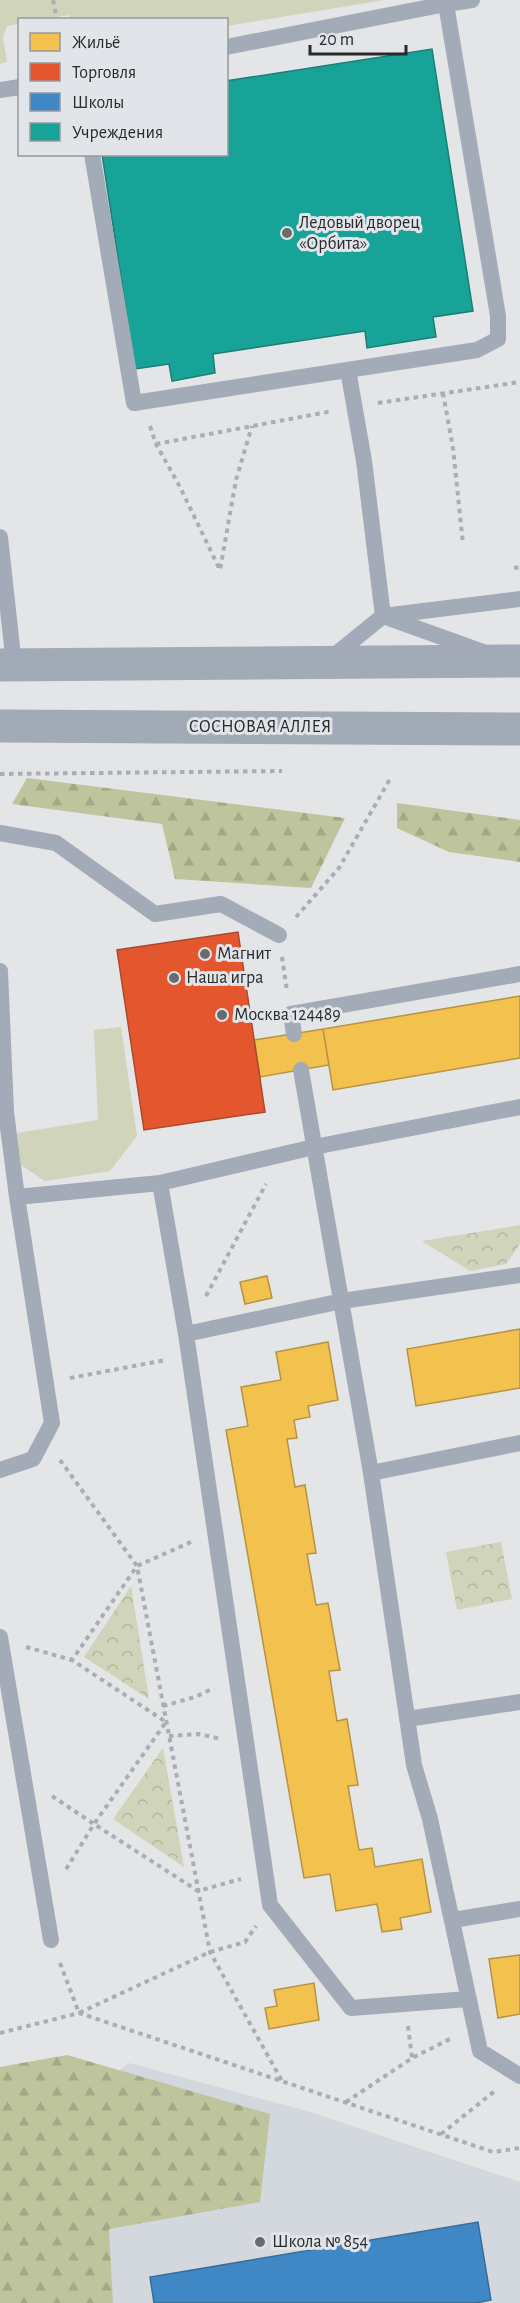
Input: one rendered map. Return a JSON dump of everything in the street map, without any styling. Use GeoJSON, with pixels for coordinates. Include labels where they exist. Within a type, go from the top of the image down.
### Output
{"type":"FeatureCollection","features":[{"type":"Feature","properties":{"kind":"main road"},"geometry":{"type":"LineString","coordinates":[[7,665],[515,661]]}},
{"type":"Feature","properties":{"kind":"main road","name":"СОСНОВАЯ АЛЛЕЯ"},"geometry":{"type":"LineString","coordinates":[[0,726],[520,729]]}},
{"type":"Feature","properties":{"kind":"lane"},"geometry":{"type":"LineString","coordinates":[[228,47],[472,0]]}},
{"type":"Feature","properties":{"kind":"lane"},"geometry":{"type":"LineString","coordinates":[[92,156],[134,403],[477,350],[498,339],[498,316],[447,4]]}},
{"type":"Feature","properties":{"kind":"lane"},"geometry":{"type":"LineString","coordinates":[[0,90],[18,87]]}},
{"type":"Feature","properties":{"kind":"lane"},"geometry":{"type":"LineString","coordinates":[[348,370],[364,461],[383,616]]}},
{"type":"Feature","properties":{"kind":"lane"},"geometry":{"type":"LineString","coordinates":[[0,537],[7,665]]}},
{"type":"Feature","properties":{"kind":"lane"},"geometry":{"type":"LineString","coordinates":[[325,663],[383,616],[520,599]]}},
{"type":"Feature","properties":{"kind":"lane"},"geometry":{"type":"LineString","coordinates":[[383,616],[515,661]]}},
{"type":"Feature","properties":{"kind":"lane"},"geometry":{"type":"LineString","coordinates":[[0,833],[56,843],[155,914],[221,904],[279,935]]}},
{"type":"Feature","properties":{"kind":"lane"},"geometry":{"type":"LineString","coordinates":[[0,971],[6,1112],[16,1197],[52,1423],[33,1460],[0,1470]]}},
{"type":"Feature","properties":{"kind":"lane"},"geometry":{"type":"LineString","coordinates":[[294,1034],[291,1014],[520,974]]}},
{"type":"Feature","properties":{"kind":"lane"},"geometry":{"type":"LineString","coordinates":[[301,1070],[371,1473],[414,1765],[430,1819],[480,2051],[519,2075]]}},
{"type":"Feature","properties":{"kind":"lane"},"geometry":{"type":"LineString","coordinates":[[16,1197],[160,1183],[314,1147],[520,1107]]}},
{"type":"Feature","properties":{"kind":"lane"},"geometry":{"type":"LineString","coordinates":[[160,1183],[186,1334],[270,1905],[351,2008],[468,1999]]}},
{"type":"Feature","properties":{"kind":"lane"},"geometry":{"type":"LineString","coordinates":[[186,1334],[342,1301],[520,1275]]}},
{"type":"Feature","properties":{"kind":"lane"},"geometry":{"type":"LineString","coordinates":[[371,1473],[520,1443]]}},
{"type":"Feature","properties":{"kind":"lane"},"geometry":{"type":"LineString","coordinates":[[0,1638],[51,1940]]}},
{"type":"Feature","properties":{"kind":"lane"},"geometry":{"type":"LineString","coordinates":[[407,1719],[520,1701]]}},
{"type":"Feature","properties":{"kind":"lane"},"geometry":{"type":"LineString","coordinates":[[453,1920],[520,1909]]}},
{"type":"Feature","properties":{"kind":"path"},"geometry":{"type":"LineString","coordinates":[[53,0],[57,18]]}},
{"type":"Feature","properties":{"kind":"path"},"geometry":{"type":"LineString","coordinates":[[443,393],[453,448],[463,544]]}},
{"type":"Feature","properties":{"kind":"path"},"geometry":{"type":"LineString","coordinates":[[142,402],[156,444],[180,487],[220,570],[236,480],[252,426]]}},
{"type":"Feature","properties":{"kind":"path"},"geometry":{"type":"LineString","coordinates":[[514,568],[520,567]]}},
{"type":"Feature","properties":{"kind":"path"},"geometry":{"type":"LineString","coordinates":[[0,774],[282,771]]}},
{"type":"Feature","properties":{"kind":"path"},"geometry":{"type":"LineString","coordinates":[[291,1014],[279,935],[339,868],[390,779]]}},
{"type":"Feature","properties":{"kind":"path"},"geometry":{"type":"LineString","coordinates":[[186,1334],[282,1154]]}},
{"type":"Feature","properties":{"kind":"path"},"geometry":{"type":"LineString","coordinates":[[46,1384],[110,1369],[189,1357]]}},
{"type":"Feature","properties":{"kind":"path"},"geometry":{"type":"LineString","coordinates":[[64,1464],[137,1566],[210,1952],[282,2081]]}},
{"type":"Feature","properties":{"kind":"path"},"geometry":{"type":"LineString","coordinates":[[72,1660],[137,1566],[176,1549]]}},
{"type":"Feature","properties":{"kind":"path"},"geometry":{"type":"LineString","coordinates":[[0,1638],[72,1660],[166,1722]]}},
{"type":"Feature","properties":{"kind":"path"},"geometry":{"type":"LineString","coordinates":[[164,1706],[195,1697]]}},
{"type":"Feature","properties":{"kind":"path"},"geometry":{"type":"LineString","coordinates":[[40,1875],[67,1871],[94,1824],[166,1722]]}},
{"type":"Feature","properties":{"kind":"path"},"geometry":{"type":"LineString","coordinates":[[169,1737],[198,1734]]}},
{"type":"Feature","properties":{"kind":"path"},"geometry":{"type":"LineString","coordinates":[[26,1792],[49,1794],[198,1891],[265,1872]]}},
{"type":"Feature","properties":{"kind":"path"},"geometry":{"type":"LineString","coordinates":[[0,2033],[79,2013],[210,1952],[245,1942],[270,1905]]}},
{"type":"Feature","properties":{"kind":"path"},"geometry":{"type":"LineString","coordinates":[[51,1940],[79,2013]]}},
{"type":"Feature","properties":{"kind":"path"},"geometry":{"type":"LineString","coordinates":[[79,2013],[493,2152],[520,2148]]}},
{"type":"Feature","properties":{"kind":"path"},"geometry":{"type":"LineString","coordinates":[[345,2102],[412,2058],[475,2027]]}},
{"type":"Feature","properties":{"kind":"path"},"geometry":{"type":"LineString","coordinates":[[440,2134],[519,2075]]}},
{"type":"Feature","properties":{"kind":"shaded area","name":"Школа № 854"},"geometry":{"type":"Polygon","coordinates":[[[129,2063],[307,2111],[520,2182],[520,2303],[0,2303],[0,2170],[129,2063]]]}},
{"type":"Feature","properties":{"kind":"green space"},"geometry":{"type":"Polygon","coordinates":[[[0,0],[384,0],[228,26],[228,18],[70,18],[69,15],[50,18],[18,18],[18,24],[7,26],[3,37],[7,62],[0,64],[0,0]]]}},
{"type":"Feature","properties":{"kind":"green space"},"geometry":{"type":"Polygon","coordinates":[[[27,778],[345,818],[311,888],[175,879],[162,824],[12,804],[27,778]]]}},
{"type":"Feature","properties":{"kind":"green space"},"geometry":{"type":"Polygon","coordinates":[[[397,803],[520,820],[520,862],[449,852],[397,828],[397,803]]]}},
{"type":"Feature","properties":{"kind":"green space"},"geometry":{"type":"Polygon","coordinates":[[[121,1027],[137,1136],[110,1171],[45,1181],[21,1165],[17,1133],[98,1120],[94,1030],[121,1027]]]}},
{"type":"Feature","properties":{"kind":"green space"},"geometry":{"type":"Polygon","coordinates":[[[520,1225],[520,1244],[506,1264],[470,1271],[422,1241],[520,1225]]]}},
{"type":"Feature","properties":{"kind":"green space"},"geometry":{"type":"Polygon","coordinates":[[[501,1542],[512,1599],[457,1610],[446,1552],[501,1542]]]}},
{"type":"Feature","properties":{"kind":"green space"},"geometry":{"type":"Polygon","coordinates":[[[131,1586],[149,1699],[84,1657],[131,1586]]]}},
{"type":"Feature","properties":{"kind":"green space"},"geometry":{"type":"Polygon","coordinates":[[[163,1748],[184,1867],[113,1819],[163,1748]]]}},
{"type":"Feature","properties":{"kind":"green space"},"geometry":{"type":"Polygon","coordinates":[[[67,2055],[270,2114],[260,2202],[109,2229],[113,2303],[0,2303],[0,2067],[67,2055]]]}},
{"type":"Feature","properties":{"kind":"building: Жильё"},"geometry":{"type":"Polygon","coordinates":[[[520,996],[520,1058],[333,1090],[323,1029],[520,996]]]}},
{"type":"Feature","properties":{"kind":"building: Жильё"},"geometry":{"type":"Polygon","coordinates":[[[323,1029],[329,1065],[260,1077],[254,1040],[323,1029]]]}},
{"type":"Feature","properties":{"kind":"building: Жильё"},"geometry":{"type":"Polygon","coordinates":[[[267,1276],[272,1298],[245,1304],[240,1282],[267,1276]]]}},
{"type":"Feature","properties":{"kind":"building: Жильё"},"geometry":{"type":"Polygon","coordinates":[[[520,1329],[520,1388],[416,1406],[407,1349],[520,1329]]]}},
{"type":"Feature","properties":{"kind":"building: Жильё"},"geometry":{"type":"Polygon","coordinates":[[[328,1342],[338,1400],[308,1406],[310,1417],[294,1420],[297,1438],[287,1439],[295,1487],[305,1485],[316,1553],[307,1554],[316,1605],[328,1603],[340,1670],[329,1671],[337,1721],[347,1719],[358,1785],[348,1786],[359,1850],[372,1848],[375,1867],[422,1859],[431,1912],[400,1918],[402,1929],[382,1932],[377,1904],[336,1911],[330,1874],[304,1878],[226,1430],[248,1426],[241,1387],[281,1380],[276,1352],[328,1342]]]}},
{"type":"Feature","properties":{"kind":"building: Жильё"},"geometry":{"type":"Polygon","coordinates":[[[520,1955],[520,2014],[498,2018],[489,1959],[520,1955]]]}},
{"type":"Feature","properties":{"kind":"building: Жильё"},"geometry":{"type":"Polygon","coordinates":[[[314,1983],[319,2020],[269,2029],[265,2008],[277,2006],[274,1990],[314,1983]]]}},
{"type":"Feature","properties":{"kind":"building: Торговля"},"geometry":{"type":"Polygon","coordinates":[[[238,932],[265,1112],[144,1130],[117,950],[238,932]]]}},
{"type":"Feature","properties":{"kind":"building: Школы"},"geometry":{"type":"Polygon","coordinates":[[[478,2222],[491,2300],[476,2303],[154,2303],[150,2277],[478,2222]]]}},
{"type":"Feature","properties":{"kind":"building: Учреждения","name":"Ледовый дворец «Орбита»"},"geometry":{"type":"Polygon","coordinates":[[[432,49],[473,311],[433,317],[436,337],[367,348],[365,331],[213,354],[215,373],[172,381],[169,364],[135,369],[102,156],[228,156],[228,81],[432,49]]]}},
{"type":"Feature","properties":{"kind":"place","name":"Ледовый дворец «Орбита»"},"geometry":{"type":"Point","coordinates":[287,233]}},
{"type":"Feature","properties":{"kind":"place","name":"Магнит"},"geometry":{"type":"Point","coordinates":[205,954]}},
{"type":"Feature","properties":{"kind":"place","name":"Наша игра"},"geometry":{"type":"Point","coordinates":[174,978]}},
{"type":"Feature","properties":{"kind":"place","name":"Москва 124489"},"geometry":{"type":"Point","coordinates":[222,1015]}},
{"type":"Feature","properties":{"kind":"place","name":"Школа № 854"},"geometry":{"type":"Point","coordinates":[260,2242]}}]}
